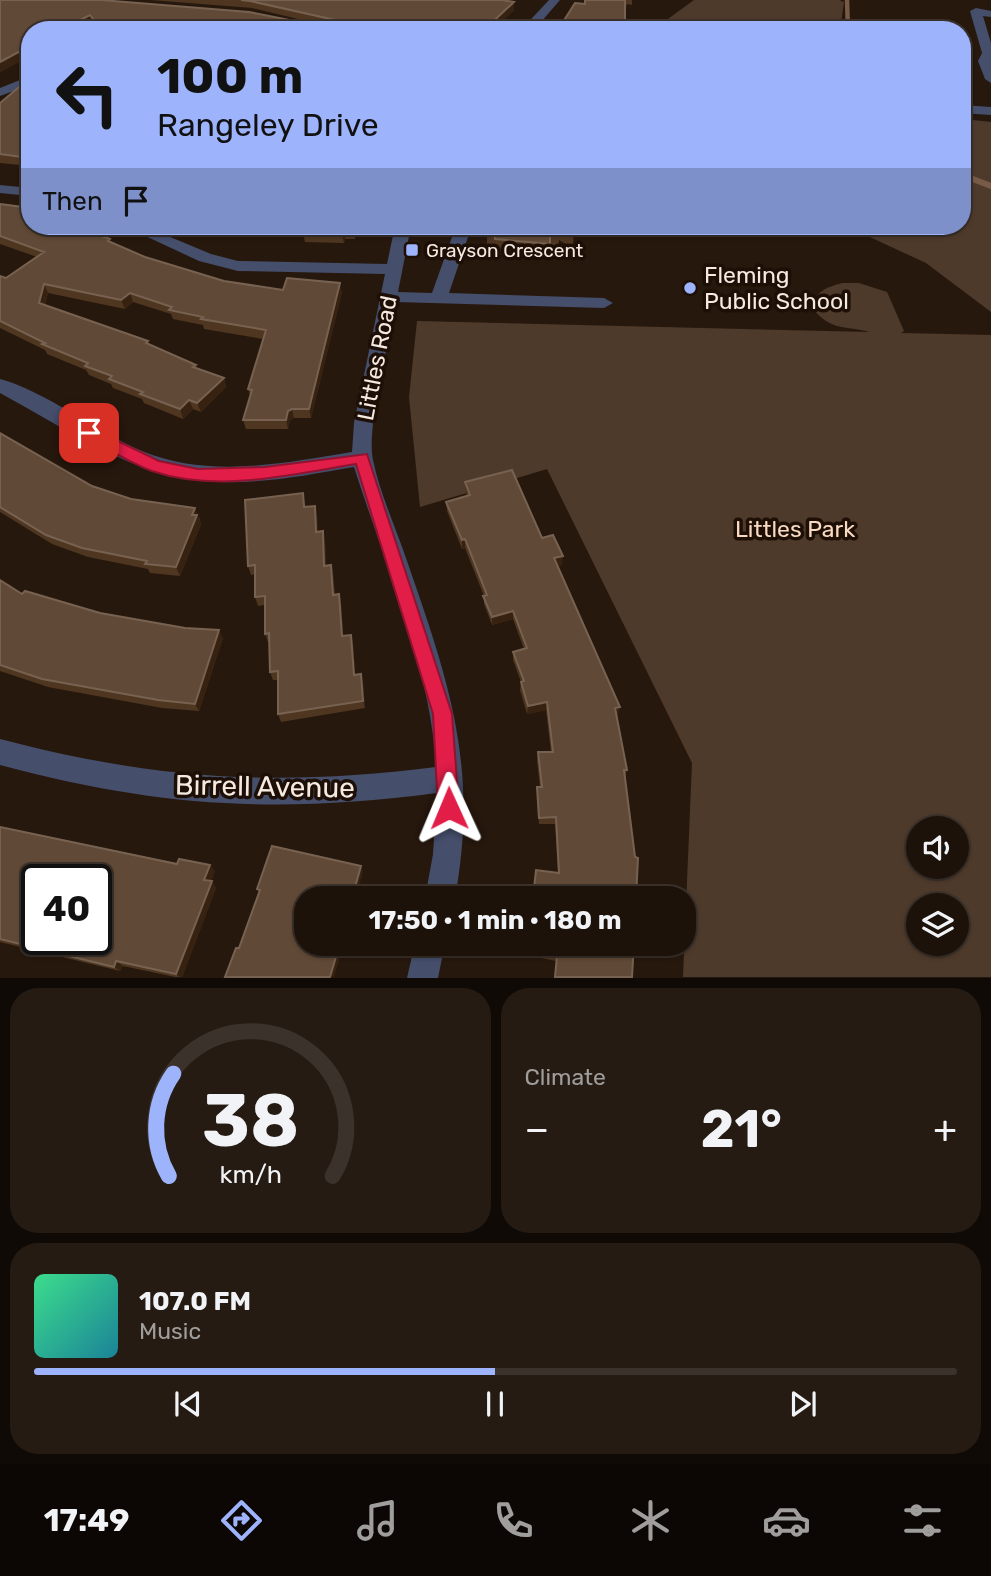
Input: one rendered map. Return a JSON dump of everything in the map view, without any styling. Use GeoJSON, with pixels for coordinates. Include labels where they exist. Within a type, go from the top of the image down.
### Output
{"type":"FeatureCollection","features":[{"type":"Feature","properties":{"kind":"street"},"geometry":{"type":"LineString","coordinates":[[535,21],[555,0]]}},
{"type":"Feature","properties":{"kind":"street"},"geometry":{"type":"LineString","coordinates":[[985,12],[976,11],[988,53],[984,61],[989,71]]}},
{"type":"Feature","properties":{"kind":"street"},"geometry":{"type":"LineString","coordinates":[[0,92],[21,84]]}},
{"type":"Feature","properties":{"kind":"street"},"geometry":{"type":"LineString","coordinates":[[971,109],[991,111]]}},
{"type":"Feature","properties":{"kind":"street"},"geometry":{"type":"LineString","coordinates":[[0,188],[21,191]]}},
{"type":"Feature","properties":{"kind":"street"},"geometry":{"type":"LineString","coordinates":[[153,235],[205,258],[238,266],[393,269]]}},
{"type":"Feature","properties":{"kind":"street","name":"Littles Road"},"geometry":{"type":"LineString","coordinates":[[401,235],[364,423],[362,458],[442,714],[449,778],[443,886]]}},
{"type":"Feature","properties":{"kind":"street"},"geometry":{"type":"LineString","coordinates":[[439,298],[459,235]]}},
{"type":"Feature","properties":{"kind":"street"},"geometry":{"type":"LineString","coordinates":[[390,297],[604,303]]}},
{"type":"Feature","properties":{"kind":"street"},"geometry":{"type":"LineString","coordinates":[[0,385],[155,466],[198,475],[265,473],[362,458]]}},
{"type":"Feature","properties":{"kind":"street","name":"Birrell Avenue"},"geometry":{"type":"LineString","coordinates":[[0,752],[56,767],[204,791],[287,792],[398,785],[449,778]]}},
{"type":"Feature","properties":{"kind":"street"},"geometry":{"type":"LineString","coordinates":[[422,978],[427,956]]}},
{"type":"Feature","properties":{"kind":"green space"},"geometry":{"type":"Polygon","coordinates":[[[694,0],[844,2],[841,21],[665,21],[694,0]]]}},
{"type":"Feature","properties":{"kind":"green space"},"geometry":{"type":"Polygon","coordinates":[[[971,120],[991,122],[991,312],[926,263],[865,235],[971,235],[971,120]]]}},
{"type":"Feature","properties":{"kind":"green space","name":"Littles Park"},"geometry":{"type":"Polygon","coordinates":[[[842,283],[859,283],[887,292],[904,331],[901,333],[991,335],[991,977],[683,977],[684,956],[696,956],[696,886],[687,886],[692,763],[547,469],[420,507],[409,397],[417,321],[869,332],[833,325],[813,309],[816,298],[826,289],[842,283]]]}},
{"type":"Feature","properties":{"kind":"building"},"geometry":{"type":"Polygon","coordinates":[[[0,0],[101,0],[249,12],[295,21],[94,21],[90,15],[78,21],[21,21],[21,51],[0,62],[0,0]]]}},
{"type":"Feature","properties":{"kind":"building"},"geometry":{"type":"Polygon","coordinates":[[[241,0],[502,0],[514,2],[494,21],[340,21],[241,0]]]}},
{"type":"Feature","properties":{"kind":"building"},"geometry":{"type":"Polygon","coordinates":[[[585,0],[625,0],[625,21],[564,21],[575,3],[585,4],[585,0]]]}},
{"type":"Feature","properties":{"kind":"building"},"geometry":{"type":"Polygon","coordinates":[[[21,86],[21,157],[0,154],[0,103],[21,86]]]}},
{"type":"Feature","properties":{"kind":"building"},"geometry":{"type":"Polygon","coordinates":[[[0,204],[21,207],[21,235],[99,235],[145,257],[224,281],[283,290],[287,278],[340,283],[309,409],[292,409],[288,411],[286,420],[243,420],[252,390],[248,389],[266,330],[201,319],[203,317],[169,310],[172,307],[130,293],[121,300],[44,284],[39,303],[148,341],[146,343],[196,365],[193,367],[224,378],[197,403],[189,400],[180,409],[109,379],[112,376],[85,366],[88,363],[42,344],[45,343],[0,321],[0,276],[6,278],[44,252],[0,236],[0,204]]]}},
{"type":"Feature","properties":{"kind":"building"},"geometry":{"type":"Polygon","coordinates":[[[495,235],[559,235],[550,236],[550,244],[495,239],[495,235]]]}},
{"type":"Feature","properties":{"kind":"building"},"geometry":{"type":"Polygon","coordinates":[[[0,433],[92,486],[131,499],[195,508],[192,515],[197,515],[176,567],[145,564],[147,561],[82,548],[46,535],[0,507],[0,433]]]}},
{"type":"Feature","properties":{"kind":"building"},"geometry":{"type":"Polygon","coordinates":[[[512,470],[542,538],[553,535],[563,556],[554,558],[620,707],[615,708],[627,770],[624,770],[635,857],[638,858],[637,886],[534,886],[536,870],[559,873],[556,817],[539,818],[537,787],[542,787],[538,752],[553,752],[547,702],[528,706],[521,682],[524,681],[513,652],[527,648],[513,611],[492,617],[483,596],[487,595],[465,539],[462,540],[446,502],[470,495],[465,482],[512,470]]]}},
{"type":"Feature","properties":{"kind":"building"},"geometry":{"type":"Polygon","coordinates":[[[303,493],[304,507],[315,506],[316,532],[323,531],[324,566],[331,565],[333,595],[339,594],[342,636],[351,635],[354,675],[361,674],[363,701],[278,714],[278,671],[270,672],[269,633],[265,634],[265,596],[255,597],[255,565],[248,566],[245,500],[303,493]]]}},
{"type":"Feature","properties":{"kind":"building"},"geometry":{"type":"Polygon","coordinates":[[[0,580],[22,594],[25,591],[100,613],[185,628],[219,630],[195,704],[42,679],[0,665],[0,580]]]}},
{"type":"Feature","properties":{"kind":"building"},"geometry":{"type":"Polygon","coordinates":[[[0,827],[177,864],[179,859],[210,865],[204,880],[212,881],[176,974],[116,961],[114,967],[65,955],[112,955],[112,864],[21,864],[21,944],[0,939],[0,827]]]}},
{"type":"Feature","properties":{"kind":"building"},"geometry":{"type":"Polygon","coordinates":[[[272,846],[361,866],[355,886],[294,886],[294,956],[336,956],[330,977],[225,977],[236,948],[239,948],[260,890],[257,889],[272,846]]]}},
{"type":"Feature","properties":{"kind":"building"},"geometry":{"type":"Polygon","coordinates":[[[557,956],[633,956],[632,977],[555,977],[557,956]]]}},
{"type":"Feature","properties":{"kind":"waterway"},"geometry":{"type":"LineString","coordinates":[[847,0],[848,21]]}},
{"type":"Feature","properties":{"kind":"waterway"},"geometry":{"type":"LineString","coordinates":[[971,178],[991,186]]}},
{"type":"Feature","properties":{"kind":"place","name":"Grayson Crescent"},"geometry":{"type":"Point","coordinates":[412,250]}},
{"type":"Feature","properties":{"kind":"place","name":"Fleming Public School"},"geometry":{"type":"Point","coordinates":[690,288]}},
{"type":"Feature","properties":{"kind":"route"},"geometry":{"type":"LineString","coordinates":[[89,433],[155,466],[198,475],[265,473],[362,458],[442,714],[449,778],[449,808]]}}]}
